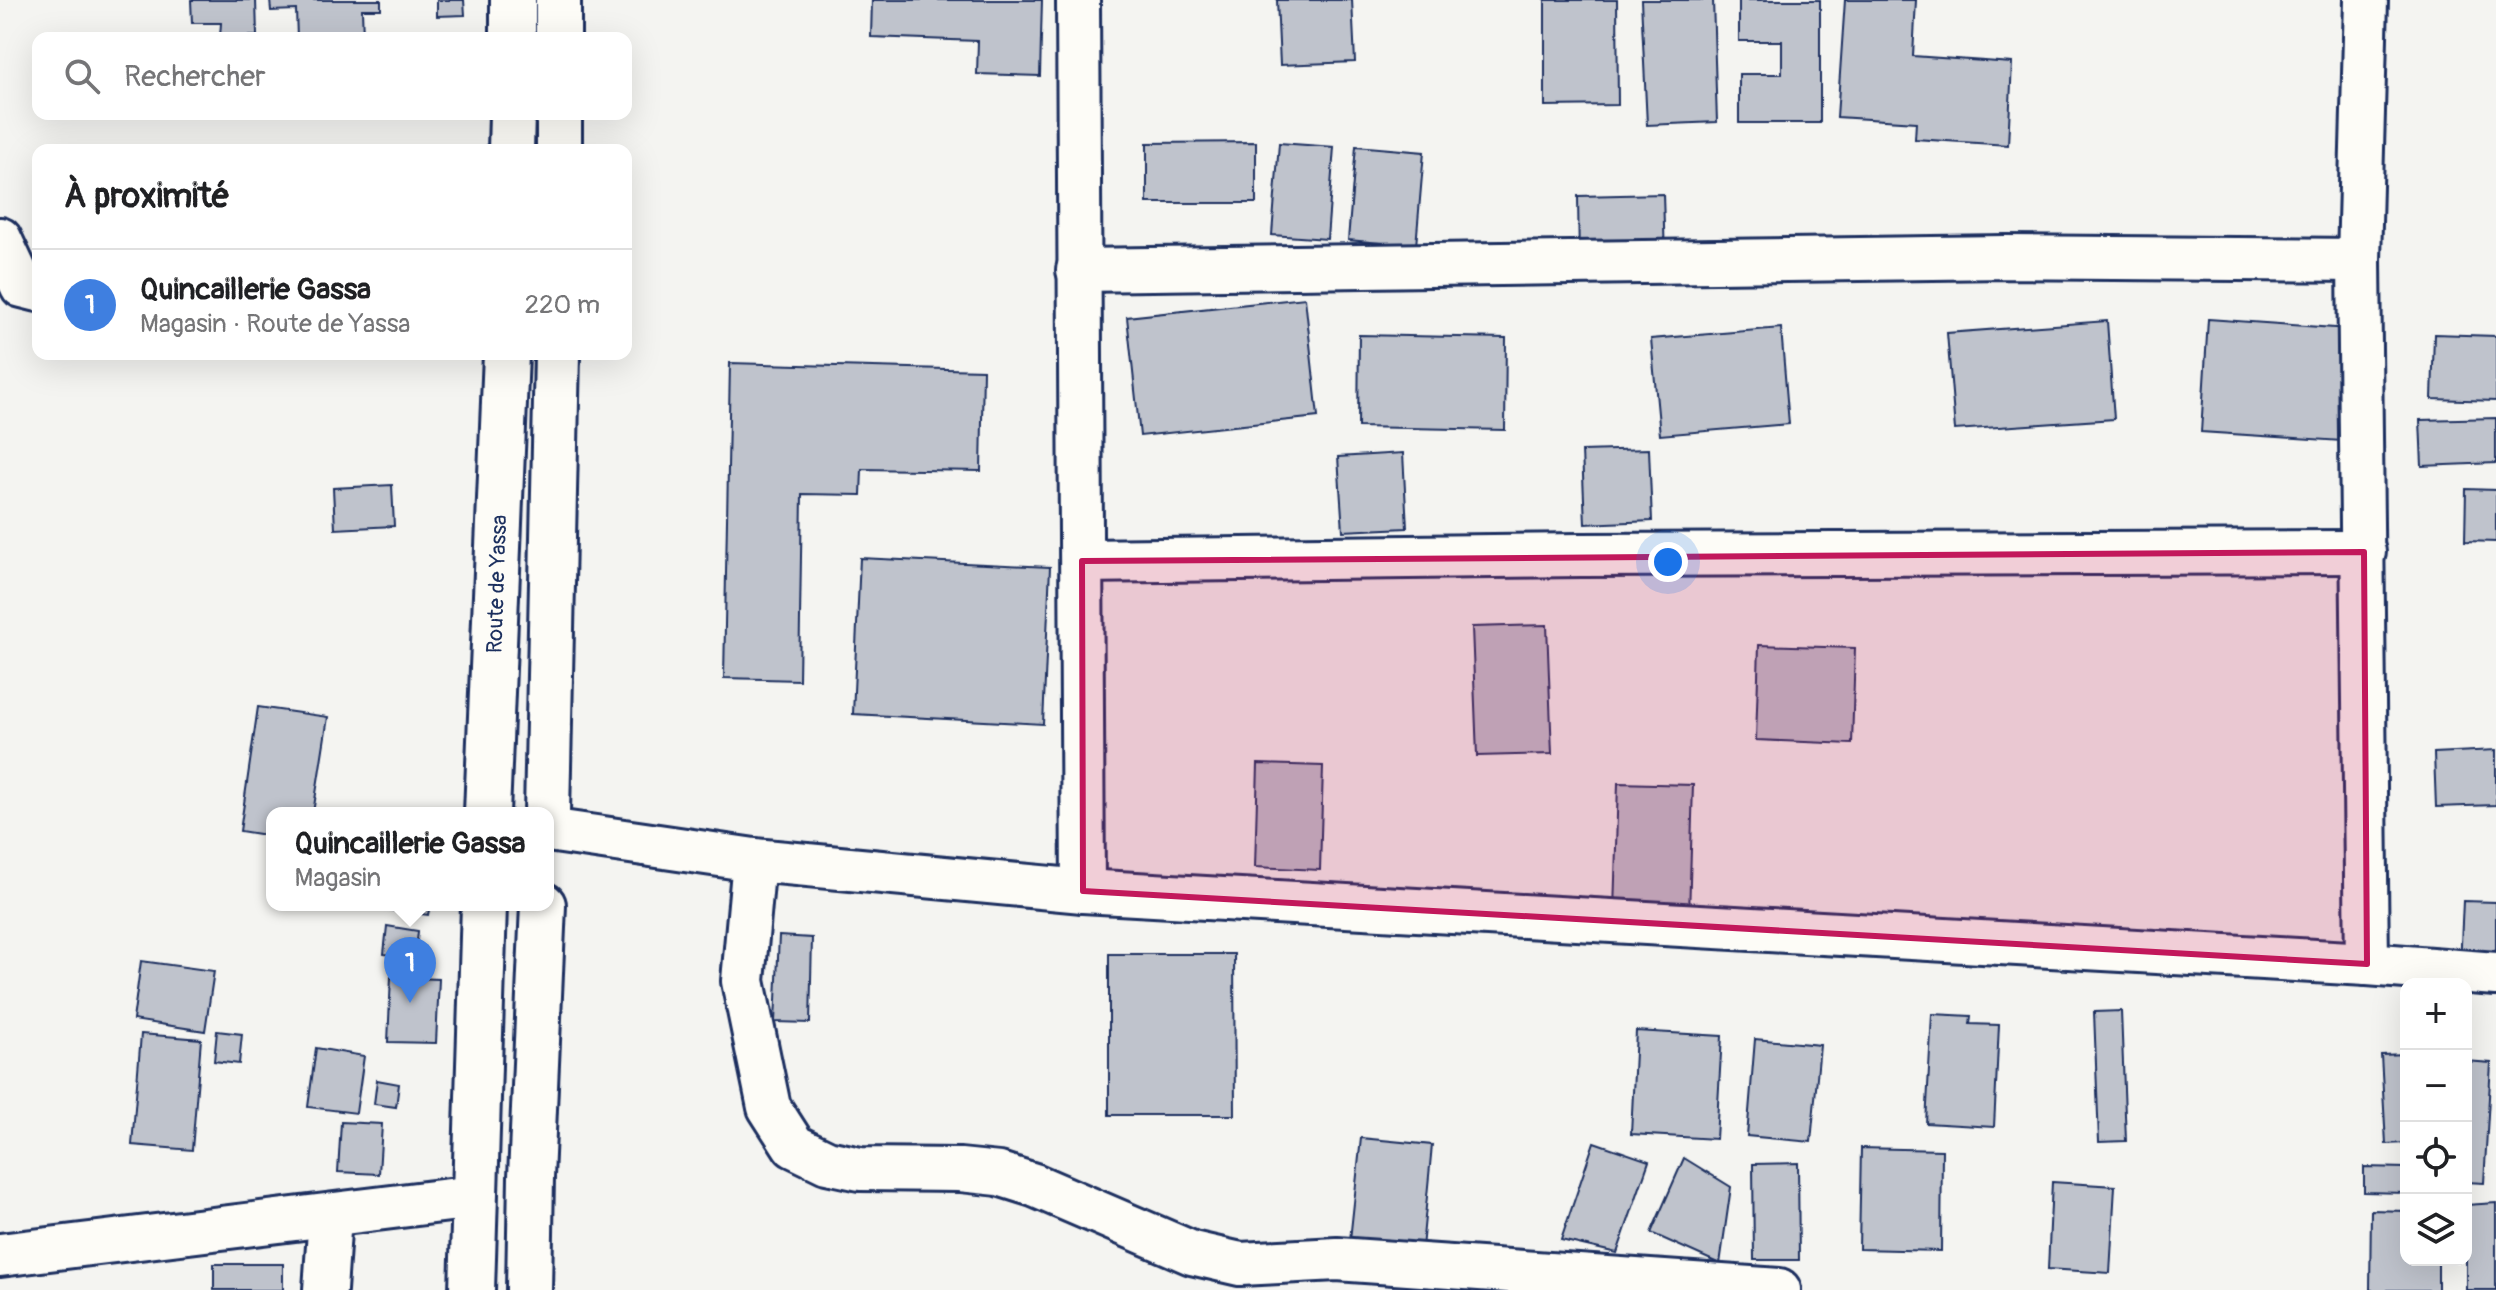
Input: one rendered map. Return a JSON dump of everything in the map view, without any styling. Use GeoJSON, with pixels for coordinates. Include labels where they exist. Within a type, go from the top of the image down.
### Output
{"type":"FeatureCollection","features":[{"type":"Feature","properties":{"kind":"main road"},"geometry":{"type":"LineString","coordinates":[[513,0],[513,32]]}},
{"type":"Feature","properties":{"kind":"main road"},"geometry":{"type":"LineString","coordinates":[[558,0],[558,32]]}},
{"type":"Feature","properties":{"kind":"main road"},"geometry":{"type":"LineString","coordinates":[[511,144],[512,120]]}},
{"type":"Feature","properties":{"kind":"main road"},"geometry":{"type":"LineString","coordinates":[[559,120],[559,144]]}},
{"type":"Feature","properties":{"kind":"main road","name":"Route de Yassa"},"geometry":{"type":"LineString","coordinates":[[487,807],[506,360]]}},
{"type":"Feature","properties":{"kind":"main road"},"geometry":{"type":"LineString","coordinates":[[547,807],[557,360]]}},
{"type":"Feature","properties":{"kind":"main road"},"geometry":{"type":"LineString","coordinates":[[472,1290],[484,911]]}},
{"type":"Feature","properties":{"kind":"main road"},"geometry":{"type":"LineString","coordinates":[[529,1290],[543,911]]}},
{"type":"Feature","properties":{"kind":"street"},"geometry":{"type":"LineString","coordinates":[[1078,0],[1083,891]]}},
{"type":"Feature","properties":{"kind":"street"},"geometry":{"type":"LineString","coordinates":[[2366,0],[2359,260],[2367,964]]}},
{"type":"Feature","properties":{"kind":"street"},"geometry":{"type":"LineString","coordinates":[[0,239],[22,286],[32,288]]}},
{"type":"Feature","properties":{"kind":"street"},"geometry":{"type":"LineString","coordinates":[[1078,270],[2005,257],[2359,260]]}},
{"type":"Feature","properties":{"kind":"street"},"geometry":{"type":"LineString","coordinates":[[1082,561],[1581,555],[2364,552]]}},
{"type":"Feature","properties":{"kind":"street"},"geometry":{"type":"LineString","coordinates":[[554,831],[754,860],[1083,891],[2367,964],[2496,974]]}},
{"type":"Feature","properties":{"kind":"street"},"geometry":{"type":"LineString","coordinates":[[754,860],[743,981],[769,1107],[794,1146],[827,1162],[860,1169],[960,1170],[999,1174],[1034,1185],[1192,1253],[1240,1264],[1337,1259],[1710,1288],[1779,1290]]}},
{"type":"Feature","properties":{"kind":"street"},"geometry":{"type":"LineString","coordinates":[[0,1255],[474,1197]]}},
{"type":"Feature","properties":{"kind":"street"},"geometry":{"type":"LineString","coordinates":[[325,1290],[330,1216]]}},
{"type":"Feature","properties":{"kind":"highlighted area"},"geometry":{"type":"Polygon","coordinates":[[[2364,552],[2367,964],[1083,891],[1082,561],[2364,552]]]}},
{"type":"Feature","properties":{"kind":"building"},"geometry":{"type":"Polygon","coordinates":[[[191,0],[256,0],[257,32],[220,32],[221,23],[192,23],[191,0]]]}},
{"type":"Feature","properties":{"kind":"building"},"geometry":{"type":"Polygon","coordinates":[[[270,0],[381,0],[381,9],[362,9],[363,32],[297,32],[296,10],[271,11],[270,0]]]}},
{"type":"Feature","properties":{"kind":"building"},"geometry":{"type":"Polygon","coordinates":[[[437,0],[464,0],[465,15],[437,16],[437,0]]]}},
{"type":"Feature","properties":{"kind":"building"},"geometry":{"type":"Polygon","coordinates":[[[872,0],[1042,0],[1040,76],[977,74],[978,41],[871,37],[872,0]]]}},
{"type":"Feature","properties":{"kind":"building"},"geometry":{"type":"Polygon","coordinates":[[[1277,0],[1352,0],[1355,62],[1280,65],[1277,0]]]}},
{"type":"Feature","properties":{"kind":"building"},"geometry":{"type":"Polygon","coordinates":[[[1545,0],[1617,0],[1618,105],[1545,106],[1545,0]]]}},
{"type":"Feature","properties":{"kind":"building"},"geometry":{"type":"Polygon","coordinates":[[[1641,0],[1713,0],[1717,122],[1647,125],[1641,0]]]}},
{"type":"Feature","properties":{"kind":"building"},"geometry":{"type":"Polygon","coordinates":[[[1739,0],[1820,0],[1820,123],[1739,123],[1739,74],[1782,74],[1782,41],[1739,41],[1739,0]]]}},
{"type":"Feature","properties":{"kind":"building"},"geometry":{"type":"Polygon","coordinates":[[[1845,0],[1916,0],[1913,56],[2012,63],[2008,145],[1915,139],[1916,122],[1837,117],[1845,0]]]}},
{"type":"Feature","properties":{"kind":"building"},"geometry":{"type":"Polygon","coordinates":[[[1256,142],[1256,203],[1147,203],[1147,143],[1256,142]]]}},
{"type":"Feature","properties":{"kind":"building"},"geometry":{"type":"Polygon","coordinates":[[[1279,143],[1334,147],[1327,239],[1272,235],[1279,143]]]}},
{"type":"Feature","properties":{"kind":"building"},"geometry":{"type":"Polygon","coordinates":[[[1356,146],[1424,152],[1416,246],[1348,240],[1356,146]]]}},
{"type":"Feature","properties":{"kind":"building"},"geometry":{"type":"Polygon","coordinates":[[[1663,194],[1665,258],[1579,261],[1578,196],[1663,194]]]}},
{"type":"Feature","properties":{"kind":"building"},"geometry":{"type":"Polygon","coordinates":[[[1305,298],[1318,417],[1140,436],[1127,317],[1305,298]]]}},
{"type":"Feature","properties":{"kind":"building"},"geometry":{"type":"Polygon","coordinates":[[[2208,319],[2349,329],[2342,441],[2201,432],[2208,319]]]}},
{"type":"Feature","properties":{"kind":"building"},"geometry":{"type":"Polygon","coordinates":[[[2107,321],[2114,419],[1955,430],[1947,333],[2107,321]]]}},
{"type":"Feature","properties":{"kind":"building"},"geometry":{"type":"Polygon","coordinates":[[[1781,328],[1789,424],[1660,435],[1651,339],[1781,328]]]}},
{"type":"Feature","properties":{"kind":"building"},"geometry":{"type":"Polygon","coordinates":[[[2434,334],[2496,336],[2496,401],[2432,399],[2434,334]]]}},
{"type":"Feature","properties":{"kind":"building"},"geometry":{"type":"Polygon","coordinates":[[[1359,335],[1506,338],[1505,430],[1358,427],[1359,335]]]}},
{"type":"Feature","properties":{"kind":"building"},"geometry":{"type":"Polygon","coordinates":[[[730,363],[983,370],[981,471],[862,469],[861,495],[802,494],[799,680],[724,678],[730,363]]]}},
{"type":"Feature","properties":{"kind":"building"},"geometry":{"type":"Polygon","coordinates":[[[2496,418],[2496,463],[2422,466],[2420,420],[2496,418]]]}},
{"type":"Feature","properties":{"kind":"building"},"geometry":{"type":"Polygon","coordinates":[[[1649,449],[1652,521],[1585,524],[1582,451],[1649,449]]]}},
{"type":"Feature","properties":{"kind":"building"},"geometry":{"type":"Polygon","coordinates":[[[1403,453],[1407,528],[1343,531],[1338,457],[1403,453]]]}},
{"type":"Feature","properties":{"kind":"building"},"geometry":{"type":"Polygon","coordinates":[[[392,485],[394,526],[335,529],[333,488],[392,485]]]}},
{"type":"Feature","properties":{"kind":"building"},"geometry":{"type":"Polygon","coordinates":[[[2466,489],[2496,490],[2496,542],[2465,541],[2466,489]]]}},
{"type":"Feature","properties":{"kind":"building"},"geometry":{"type":"Polygon","coordinates":[[[860,558],[1050,567],[1043,724],[853,714],[860,558]]]}},
{"type":"Feature","properties":{"kind":"building"},"geometry":{"type":"Polygon","coordinates":[[[1547,625],[1552,754],[1477,756],[1472,627],[1547,625]]]}},
{"type":"Feature","properties":{"kind":"building"},"geometry":{"type":"Polygon","coordinates":[[[1759,645],[1855,648],[1852,744],[1756,740],[1759,645]]]}},
{"type":"Feature","properties":{"kind":"building"},"geometry":{"type":"Polygon","coordinates":[[[258,707],[328,717],[314,807],[266,807],[266,835],[240,831],[258,707]]]}},
{"type":"Feature","properties":{"kind":"building"},"geometry":{"type":"Polygon","coordinates":[[[2496,750],[2496,805],[2436,807],[2434,753],[2496,750]]]}},
{"type":"Feature","properties":{"kind":"building"},"geometry":{"type":"Polygon","coordinates":[[[1258,764],[1323,766],[1320,870],[1255,867],[1258,764]]]}},
{"type":"Feature","properties":{"kind":"building"},"geometry":{"type":"Polygon","coordinates":[[[1618,783],[1693,785],[1689,914],[1614,911],[1618,783]]]}},
{"type":"Feature","properties":{"kind":"building"},"geometry":{"type":"Polygon","coordinates":[[[2463,901],[2496,902],[2496,967],[2460,966],[2463,901]]]}},
{"type":"Feature","properties":{"kind":"building"},"geometry":{"type":"Polygon","coordinates":[[[397,911],[429,911],[428,915],[397,911]]]}},
{"type":"Feature","properties":{"kind":"building"},"geometry":{"type":"Polygon","coordinates":[[[387,926],[418,931],[415,960],[384,954],[387,926]]]}},
{"type":"Feature","properties":{"kind":"building"},"geometry":{"type":"Polygon","coordinates":[[[779,936],[812,938],[810,1023],[775,1022],[779,936]]]}},
{"type":"Feature","properties":{"kind":"building"},"geometry":{"type":"Polygon","coordinates":[[[1109,954],[1234,954],[1235,1115],[1109,1115],[1109,954]]]}},
{"type":"Feature","properties":{"kind":"building"},"geometry":{"type":"Polygon","coordinates":[[[141,961],[214,971],[205,1031],[133,1020],[141,961]]]}},
{"type":"Feature","properties":{"kind":"building"},"geometry":{"type":"Polygon","coordinates":[[[391,977],[439,979],[436,1043],[388,1042],[391,977]]]}},
{"type":"Feature","properties":{"kind":"building"},"geometry":{"type":"Polygon","coordinates":[[[2121,1011],[2126,1141],[2099,1142],[2094,1012],[2121,1011]]]}},
{"type":"Feature","properties":{"kind":"building"},"geometry":{"type":"Polygon","coordinates":[[[1932,1014],[1971,1016],[1970,1024],[1999,1025],[1994,1127],[1926,1123],[1932,1014]]]}},
{"type":"Feature","properties":{"kind":"building"},"geometry":{"type":"Polygon","coordinates":[[[217,1031],[242,1034],[239,1064],[214,1061],[217,1031]]]}},
{"type":"Feature","properties":{"kind":"building"},"geometry":{"type":"Polygon","coordinates":[[[1636,1031],[1722,1036],[1716,1139],[1631,1134],[1636,1031]]]}},
{"type":"Feature","properties":{"kind":"building"},"geometry":{"type":"Polygon","coordinates":[[[141,1034],[201,1039],[192,1150],[132,1145],[141,1034]]]}},
{"type":"Feature","properties":{"kind":"building"},"geometry":{"type":"Polygon","coordinates":[[[1755,1039],[1820,1045],[1811,1142],[1747,1136],[1755,1039]]]}},
{"type":"Feature","properties":{"kind":"building"},"geometry":{"type":"Polygon","coordinates":[[[316,1048],[364,1056],[356,1113],[308,1107],[316,1048]]]}},
{"type":"Feature","properties":{"kind":"building"},"geometry":{"type":"Polygon","coordinates":[[[2400,1054],[2400,1143],[2386,1144],[2381,1055],[2400,1054]]]}},
{"type":"Feature","properties":{"kind":"building"},"geometry":{"type":"Polygon","coordinates":[[[2472,1061],[2491,1063],[2484,1183],[2472,1182],[2472,1061]]]}},
{"type":"Feature","properties":{"kind":"building"},"geometry":{"type":"Polygon","coordinates":[[[377,1080],[399,1084],[396,1107],[374,1104],[377,1080]]]}},
{"type":"Feature","properties":{"kind":"building"},"geometry":{"type":"Polygon","coordinates":[[[341,1122],[382,1124],[379,1174],[338,1172],[341,1122]]]}},
{"type":"Feature","properties":{"kind":"building"},"geometry":{"type":"Polygon","coordinates":[[[1361,1138],[1432,1145],[1422,1248],[1350,1240],[1361,1138]]]}},
{"type":"Feature","properties":{"kind":"building"},"geometry":{"type":"Polygon","coordinates":[[[1594,1142],[1649,1161],[1617,1253],[1561,1240],[1594,1142]]]}},
{"type":"Feature","properties":{"kind":"building"},"geometry":{"type":"Polygon","coordinates":[[[1861,1148],[1942,1150],[1941,1251],[1859,1249],[1861,1148]]]}},
{"type":"Feature","properties":{"kind":"building"},"geometry":{"type":"Polygon","coordinates":[[[1684,1158],[1731,1187],[1720,1264],[1651,1233],[1684,1158]]]}},
{"type":"Feature","properties":{"kind":"building"},"geometry":{"type":"Polygon","coordinates":[[[1798,1163],[1799,1260],[1754,1260],[1753,1164],[1798,1163]]]}},
{"type":"Feature","properties":{"kind":"building"},"geometry":{"type":"Polygon","coordinates":[[[2364,1167],[2400,1168],[2400,1193],[2364,1192],[2364,1167]]]}},
{"type":"Feature","properties":{"kind":"building"},"geometry":{"type":"Polygon","coordinates":[[[2052,1182],[2115,1186],[2110,1273],[2048,1269],[2052,1182]]]}},
{"type":"Feature","properties":{"kind":"building"},"geometry":{"type":"Polygon","coordinates":[[[2496,1203],[2496,1290],[2466,1290],[2466,1266],[2472,1266],[2472,1205],[2496,1203]]]}},
{"type":"Feature","properties":{"kind":"building"},"geometry":{"type":"Polygon","coordinates":[[[2371,1210],[2400,1211],[2400,1266],[2438,1266],[2438,1290],[2370,1290],[2371,1210]]]}},
{"type":"Feature","properties":{"kind":"building"},"geometry":{"type":"Polygon","coordinates":[[[214,1264],[283,1264],[283,1290],[214,1290],[214,1264]]]}},
{"type":"Feature","properties":{"kind":"place","name":"Quincaillerie Gassa"},"geometry":{"type":"Point","coordinates":[410,1003]}}]}
